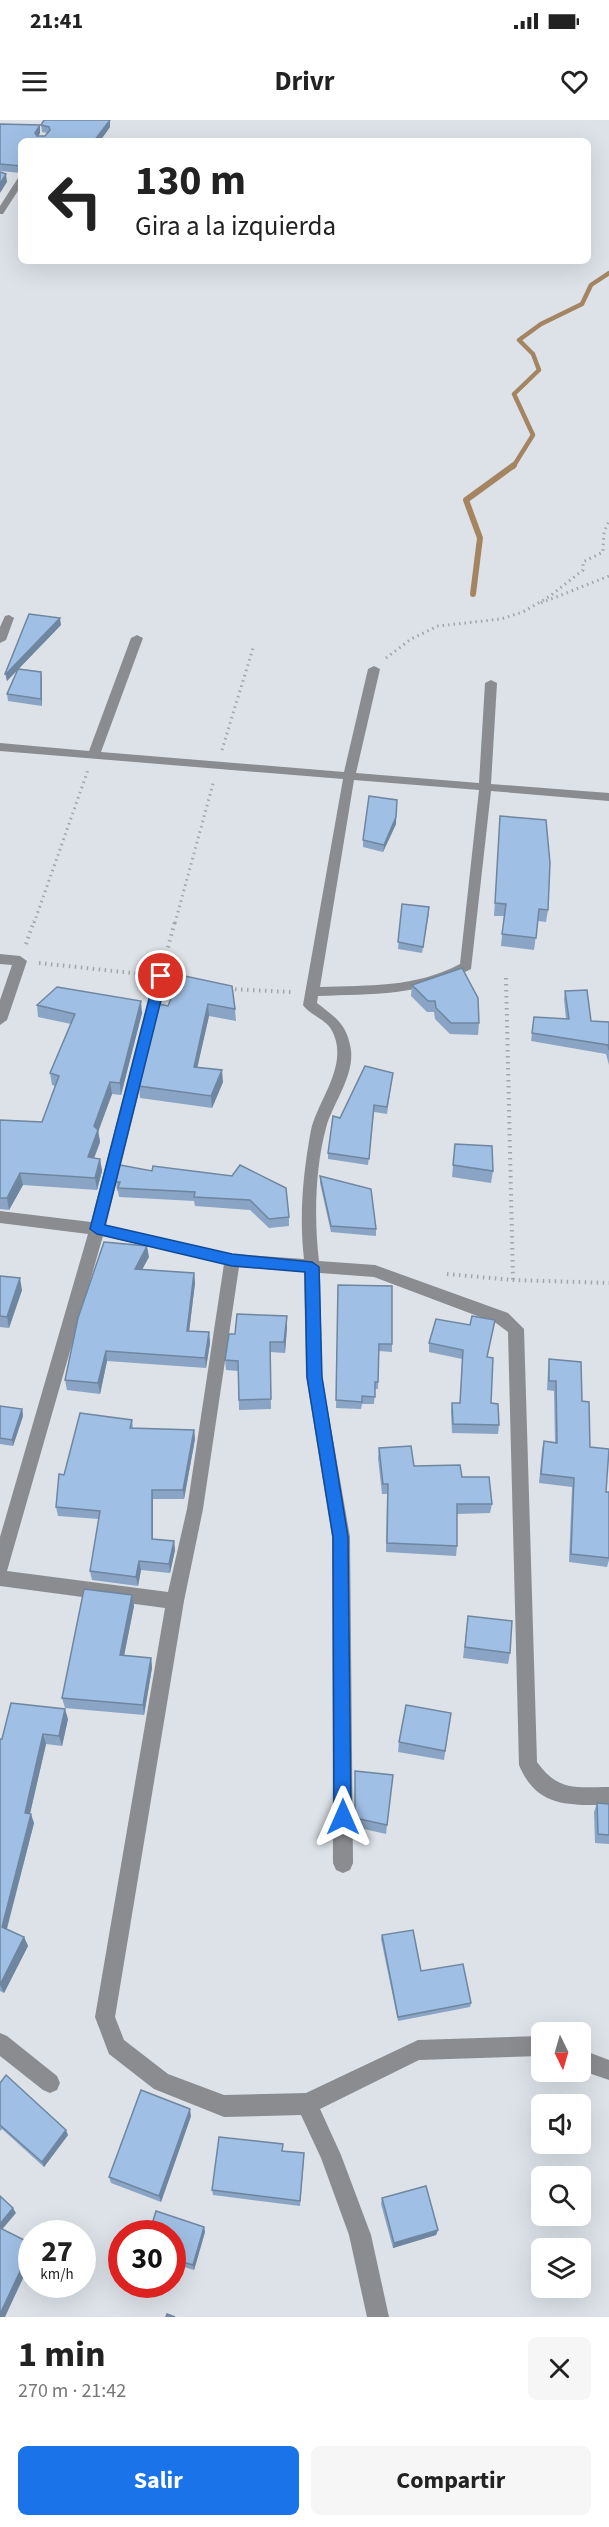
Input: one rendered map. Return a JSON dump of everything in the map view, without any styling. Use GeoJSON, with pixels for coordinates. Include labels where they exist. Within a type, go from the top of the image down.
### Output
{"type":"FeatureCollection","features":[{"type":"Feature","properties":{"kind":"street"},"geometry":{"type":"LineString","coordinates":[[10,178],[18,179]]}},
{"type":"Feature","properties":{"kind":"street"},"geometry":{"type":"LineString","coordinates":[[0,212],[18,185]]}},
{"type":"Feature","properties":{"kind":"street"},"geometry":{"type":"LineString","coordinates":[[0,197],[10,200]]}},
{"type":"Feature","properties":{"kind":"street"},"geometry":{"type":"LineString","coordinates":[[0,640],[9,618]]}},
{"type":"Feature","properties":{"kind":"street"},"geometry":{"type":"LineString","coordinates":[[94,754],[137,638]]}},
{"type":"Feature","properties":{"kind":"street"},"geometry":{"type":"LineString","coordinates":[[343,1863],[341,1537],[314,1377],[312,1267],[308,1231],[310,1186],[319,1128],[340,1077],[344,1051],[337,1026],[310,1005],[349,776],[374,669]]}},
{"type":"Feature","properties":{"kind":"street"},"geometry":{"type":"LineString","coordinates":[[312,992],[395,990],[436,982],[466,966],[485,788],[491,683]]}},
{"type":"Feature","properties":{"kind":"street"},"geometry":{"type":"LineString","coordinates":[[0,747],[609,797]]}},
{"type":"Feature","properties":{"kind":"street"},"geometry":{"type":"LineString","coordinates":[[0,959],[20,961],[0,1020]]}},
{"type":"Feature","properties":{"kind":"street"},"geometry":{"type":"LineString","coordinates":[[0,1567],[97,1229],[161,976]]}},
{"type":"Feature","properties":{"kind":"street"},"geometry":{"type":"LineString","coordinates":[[0,1216],[97,1229],[232,1260],[375,1271],[502,1318],[516,1329],[528,1765],[539,1784],[560,1795],[609,1796]]}},
{"type":"Feature","properties":{"kind":"street"},"geometry":{"type":"LineString","coordinates":[[232,1260],[195,1509],[175,1601],[105,2017],[117,2047],[161,2082],[224,2106],[307,2104],[418,2049],[531,2046]]}},
{"type":"Feature","properties":{"kind":"street"},"geometry":{"type":"LineString","coordinates":[[0,1578],[175,1601]]}},
{"type":"Feature","properties":{"kind":"street"},"geometry":{"type":"LineString","coordinates":[[0,2043],[50,2084]]}},
{"type":"Feature","properties":{"kind":"street"},"geometry":{"type":"LineString","coordinates":[[591,2064],[609,2070]]}},
{"type":"Feature","properties":{"kind":"street"},"geometry":{"type":"LineString","coordinates":[[307,2104],[330,2155],[360,2235],[378,2317]]}},
{"type":"Feature","properties":{"kind":"path"},"geometry":{"type":"LineString","coordinates":[[532,607],[583,570],[583,562],[603,552],[604,532],[609,521]]}},
{"type":"Feature","properties":{"kind":"path"},"geometry":{"type":"LineString","coordinates":[[374,669],[407,640],[425,630],[442,625],[514,616],[609,576]]}},
{"type":"Feature","properties":{"kind":"path"},"geometry":{"type":"LineString","coordinates":[[94,754],[20,961],[161,976],[218,765],[253,648]]}},
{"type":"Feature","properties":{"kind":"path"},"geometry":{"type":"LineString","coordinates":[[506,978],[513,1280],[609,1283]]}},
{"type":"Feature","properties":{"kind":"path"},"geometry":{"type":"LineString","coordinates":[[223,988],[312,992]]}},
{"type":"Feature","properties":{"kind":"building"},"geometry":{"type":"Polygon","coordinates":[[[44,120],[110,120],[96,138],[18,138],[18,166],[0,164],[0,124],[40,125],[35,133],[37,136],[45,136],[50,130],[49,127],[41,125],[44,120]]]}},
{"type":"Feature","properties":{"kind":"building"},"geometry":{"type":"Polygon","coordinates":[[[0,172],[6,174],[0,184],[0,172]]]}},
{"type":"Feature","properties":{"kind":"building"},"geometry":{"type":"Polygon","coordinates":[[[29,614],[60,618],[5,674],[29,614]]]}},
{"type":"Feature","properties":{"kind":"building"},"geometry":{"type":"Polygon","coordinates":[[[18,669],[41,672],[41,699],[7,694],[18,669]]]}},
{"type":"Feature","properties":{"kind":"building"},"geometry":{"type":"Polygon","coordinates":[[[369,796],[397,800],[396,817],[384,845],[363,840],[369,796]]]}},
{"type":"Feature","properties":{"kind":"building"},"geometry":{"type":"Polygon","coordinates":[[[500,816],[546,820],[550,863],[548,910],[539,909],[536,938],[502,934],[506,904],[495,903],[500,816]]]}},
{"type":"Feature","properties":{"kind":"building"},"geometry":{"type":"Polygon","coordinates":[[[402,904],[429,907],[423,947],[398,942],[402,904]]]}},
{"type":"Feature","properties":{"kind":"building"},"geometry":{"type":"Polygon","coordinates":[[[462,968],[478,998],[479,1023],[451,1023],[436,1008],[435,1001],[428,1001],[412,985],[462,968]]]}},
{"type":"Feature","properties":{"kind":"building"},"geometry":{"type":"Polygon","coordinates":[[[180,975],[232,986],[235,1009],[208,1004],[194,1067],[222,1070],[211,1096],[139,1086],[159,1004],[168,1006],[180,975]]]}},
{"type":"Feature","properties":{"kind":"building"},"geometry":{"type":"Polygon","coordinates":[[[57,987],[141,1001],[120,1083],[110,1082],[94,1126],[98,1130],[88,1157],[100,1159],[95,1178],[20,1173],[7,1198],[0,1198],[0,1120],[42,1122],[59,1076],[50,1073],[75,1014],[37,1005],[57,987]]]}},
{"type":"Feature","properties":{"kind":"building"},"geometry":{"type":"Polygon","coordinates":[[[587,990],[591,1021],[609,1022],[609,1050],[608,1045],[532,1033],[534,1017],[569,1019],[565,991],[587,990]]]}},
{"type":"Feature","properties":{"kind":"building"},"geometry":{"type":"Polygon","coordinates":[[[365,1066],[393,1073],[387,1107],[374,1105],[369,1159],[328,1153],[333,1116],[340,1118],[365,1066]]]}},
{"type":"Feature","properties":{"kind":"building"},"geometry":{"type":"Polygon","coordinates":[[[455,1144],[492,1146],[493,1171],[453,1165],[455,1144]]]}},
{"type":"Feature","properties":{"kind":"building"},"geometry":{"type":"Polygon","coordinates":[[[120,1165],[152,1171],[153,1166],[232,1176],[240,1165],[286,1188],[289,1217],[269,1219],[250,1200],[194,1197],[195,1192],[118,1188],[120,1182],[116,1182],[120,1165]]]}},
{"type":"Feature","properties":{"kind":"building"},"geometry":{"type":"Polygon","coordinates":[[[320,1176],[371,1189],[376,1229],[331,1226],[320,1176]]]}},
{"type":"Feature","properties":{"kind":"building"},"geometry":{"type":"Polygon","coordinates":[[[104,1242],[147,1246],[135,1269],[194,1273],[187,1331],[209,1332],[205,1358],[106,1351],[98,1383],[65,1380],[78,1318],[104,1242]]]}},
{"type":"Feature","properties":{"kind":"building"},"geometry":{"type":"Polygon","coordinates":[[[0,1276],[20,1278],[7,1317],[0,1316],[0,1276]]]}},
{"type":"Feature","properties":{"kind":"building"},"geometry":{"type":"Polygon","coordinates":[[[338,1285],[392,1286],[392,1344],[379,1344],[378,1382],[375,1382],[375,1397],[362,1396],[362,1402],[336,1400],[338,1285]]]}},
{"type":"Feature","properties":{"kind":"building"},"geometry":{"type":"Polygon","coordinates":[[[237,1314],[287,1316],[284,1342],[270,1342],[271,1399],[239,1400],[238,1361],[225,1360],[229,1334],[235,1334],[237,1314]]]}},
{"type":"Feature","properties":{"kind":"building"},"geometry":{"type":"Polygon","coordinates":[[[472,1316],[495,1320],[487,1357],[493,1358],[491,1403],[498,1404],[499,1425],[453,1424],[452,1403],[460,1403],[463,1350],[429,1343],[436,1319],[470,1325],[472,1316]]]}},
{"type":"Feature","properties":{"kind":"building"},"geometry":{"type":"Polygon","coordinates":[[[549,1359],[581,1362],[582,1401],[589,1402],[590,1447],[609,1449],[606,1492],[609,1492],[609,1558],[571,1554],[574,1478],[541,1474],[544,1441],[557,1443],[556,1381],[549,1381],[549,1359]]]}},
{"type":"Feature","properties":{"kind":"building"},"geometry":{"type":"Polygon","coordinates":[[[0,1406],[22,1409],[12,1440],[0,1438],[0,1406]]]}},
{"type":"Feature","properties":{"kind":"building"},"geometry":{"type":"Polygon","coordinates":[[[80,1413],[132,1420],[130,1428],[194,1430],[183,1490],[152,1490],[152,1539],[174,1541],[169,1564],[139,1561],[136,1577],[90,1571],[100,1511],[56,1507],[59,1474],[64,1475],[80,1413]]]}},
{"type":"Feature","properties":{"kind":"building"},"geometry":{"type":"Polygon","coordinates":[[[411,1446],[414,1466],[460,1465],[462,1477],[489,1477],[492,1504],[457,1504],[457,1546],[387,1543],[388,1484],[383,1484],[379,1448],[411,1446]]]}},
{"type":"Feature","properties":{"kind":"building"},"geometry":{"type":"Polygon","coordinates":[[[84,1589],[132,1595],[120,1655],[151,1658],[143,1705],[62,1698],[84,1589]]]}},
{"type":"Feature","properties":{"kind":"building"},"geometry":{"type":"Polygon","coordinates":[[[468,1616],[512,1621],[510,1653],[465,1647],[468,1616]]]}},
{"type":"Feature","properties":{"kind":"building"},"geometry":{"type":"Polygon","coordinates":[[[11,1703],[65,1709],[59,1736],[43,1734],[25,1813],[31,1814],[2,1927],[24,1937],[0,1985],[0,1739],[2,1739],[11,1703]]]}},
{"type":"Feature","properties":{"kind":"building"},"geometry":{"type":"Polygon","coordinates":[[[406,1705],[451,1713],[445,1751],[399,1742],[406,1705]]]}},
{"type":"Feature","properties":{"kind":"building"},"geometry":{"type":"Polygon","coordinates":[[[355,1771],[393,1775],[387,1825],[355,1818],[355,1771]]]}},
{"type":"Feature","properties":{"kind":"building"},"geometry":{"type":"Polygon","coordinates":[[[597,1803],[609,1804],[609,1835],[598,1834],[597,1803]]]}},
{"type":"Feature","properties":{"kind":"building"},"geometry":{"type":"Polygon","coordinates":[[[413,1930],[421,1971],[463,1964],[471,2003],[398,2017],[382,1935],[413,1930]]]}},
{"type":"Feature","properties":{"kind":"building"},"geometry":{"type":"Polygon","coordinates":[[[6,2075],[66,2130],[42,2162],[0,2125],[0,2083],[6,2075]]]}},
{"type":"Feature","properties":{"kind":"building"},"geometry":{"type":"Polygon","coordinates":[[[141,2090],[190,2109],[159,2196],[109,2177],[141,2090]]]}},
{"type":"Feature","properties":{"kind":"building"},"geometry":{"type":"Polygon","coordinates":[[[219,2137],[283,2144],[282,2151],[304,2153],[300,2201],[212,2190],[219,2137]]]}},
{"type":"Feature","properties":{"kind":"building"},"geometry":{"type":"Polygon","coordinates":[[[426,2186],[438,2230],[394,2243],[382,2198],[426,2186]]]}},
{"type":"Feature","properties":{"kind":"building"},"geometry":{"type":"Polygon","coordinates":[[[0,2196],[13,2208],[0,2224],[0,2196]]]}},
{"type":"Feature","properties":{"kind":"building"},"geometry":{"type":"Polygon","coordinates":[[[156,2211],[183,2220],[153,2220],[156,2211]]]}},
{"type":"Feature","properties":{"kind":"building"},"geometry":{"type":"Polygon","coordinates":[[[186,2221],[204,2227],[193,2265],[186,2263],[186,2221]]]}},
{"type":"Feature","properties":{"kind":"building"},"geometry":{"type":"Polygon","coordinates":[[[0,2228],[18,2237],[18,2276],[0,2314],[0,2228]]]}},
{"type":"Feature","properties":{"kind":"waterway"},"geometry":{"type":"LineString","coordinates":[[513,467],[533,435],[514,394],[539,370],[533,354],[519,340],[541,324],[582,304],[591,285],[609,273]]}},
{"type":"Feature","properties":{"kind":"waterway"},"geometry":{"type":"LineString","coordinates":[[473,594],[480,538],[466,500],[514,465]]}},
{"type":"Feature","properties":{"kind":"route"},"geometry":{"type":"LineString","coordinates":[[161,976],[97,1229],[232,1260],[312,1267],[314,1377],[341,1537],[343,1817]]}}]}
